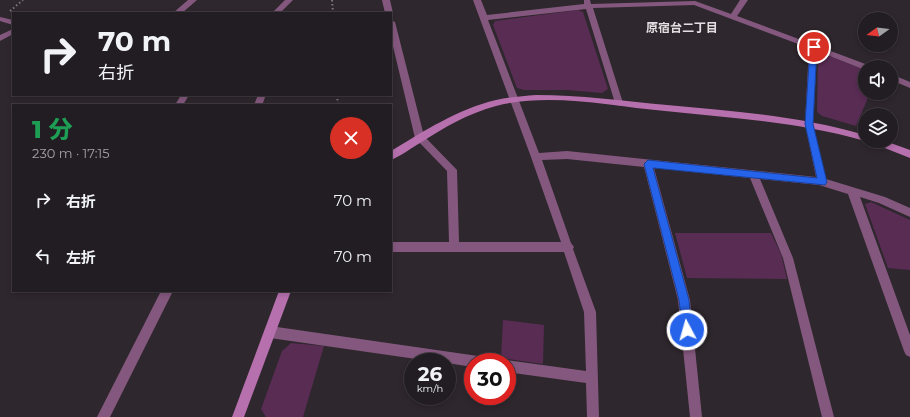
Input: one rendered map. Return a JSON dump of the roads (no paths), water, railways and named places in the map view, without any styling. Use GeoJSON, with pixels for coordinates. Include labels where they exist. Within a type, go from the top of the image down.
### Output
{"type":"FeatureCollection","features":[{"type":"Feature","properties":{"kind":"street"},"geometry":{"type":"LineString","coordinates":[[178,12],[193,0]]}},
{"type":"Feature","properties":{"kind":"street"},"geometry":{"type":"LineString","coordinates":[[277,12],[289,0]]}},
{"type":"Feature","properties":{"kind":"street"},"geometry":{"type":"LineString","coordinates":[[386,0],[389,12]]}},
{"type":"Feature","properties":{"kind":"street"},"geometry":{"type":"LineString","coordinates":[[477,0],[569,247],[590,312],[593,417]]}},
{"type":"Feature","properties":{"kind":"street"},"geometry":{"type":"LineString","coordinates":[[732,17],[744,0]]}},
{"type":"Feature","properties":{"kind":"street"},"geometry":{"type":"LineString","coordinates":[[484,18],[587,3],[695,3],[858,64]]}},
{"type":"Feature","properties":{"kind":"street"},"geometry":{"type":"LineString","coordinates":[[587,3],[619,103]]}},
{"type":"Feature","properties":{"kind":"street"},"geometry":{"type":"LineString","coordinates":[[0,19],[12,24]]}},
{"type":"Feature","properties":{"kind":"street"},"geometry":{"type":"LineString","coordinates":[[392,26],[420,138],[452,170],[454,248]]}},
{"type":"Feature","properties":{"kind":"street"},"geometry":{"type":"LineString","coordinates":[[0,38],[12,32]]}},
{"type":"Feature","properties":{"kind":"street"},"geometry":{"type":"LineString","coordinates":[[814,47],[809,124],[822,182]]}},
{"type":"Feature","properties":{"kind":"street"},"geometry":{"type":"LineString","coordinates":[[898,80],[910,84]]}},
{"type":"Feature","properties":{"kind":"street"},"geometry":{"type":"LineString","coordinates":[[392,155],[447,123],[476,110],[514,100],[558,99],[619,103],[809,124],[858,136]]}},
{"type":"Feature","properties":{"kind":"street"},"geometry":{"type":"LineString","coordinates":[[894,148],[910,154]]}},
{"type":"Feature","properties":{"kind":"street"},"geometry":{"type":"LineString","coordinates":[[536,157],[567,155],[822,182],[882,200],[910,212]]}},
{"type":"Feature","properties":{"kind":"street"},"geometry":{"type":"LineString","coordinates":[[648,164],[684,300],[696,417]]}},
{"type":"Feature","properties":{"kind":"street"},"geometry":{"type":"LineString","coordinates":[[754,175],[788,258],[828,417]]}},
{"type":"Feature","properties":{"kind":"street"},"geometry":{"type":"LineString","coordinates":[[852,190],[910,351]]}},
{"type":"Feature","properties":{"kind":"street"},"geometry":{"type":"LineString","coordinates":[[392,247],[569,247]]}},
{"type":"Feature","properties":{"kind":"street"},"geometry":{"type":"LineString","coordinates":[[103,417],[166,292]]}},
{"type":"Feature","properties":{"kind":"street"},"geometry":{"type":"LineString","coordinates":[[238,417],[285,292]]}},
{"type":"Feature","properties":{"kind":"street"},"geometry":{"type":"LineString","coordinates":[[270,332],[464,360]]}},
{"type":"Feature","properties":{"kind":"street"},"geometry":{"type":"LineString","coordinates":[[516,367],[593,378]]}},
{"type":"Feature","properties":{"kind":"district","name":"原宿台二丁目"},"geometry":{"type":"Point","coordinates":[682,28]}}]}
